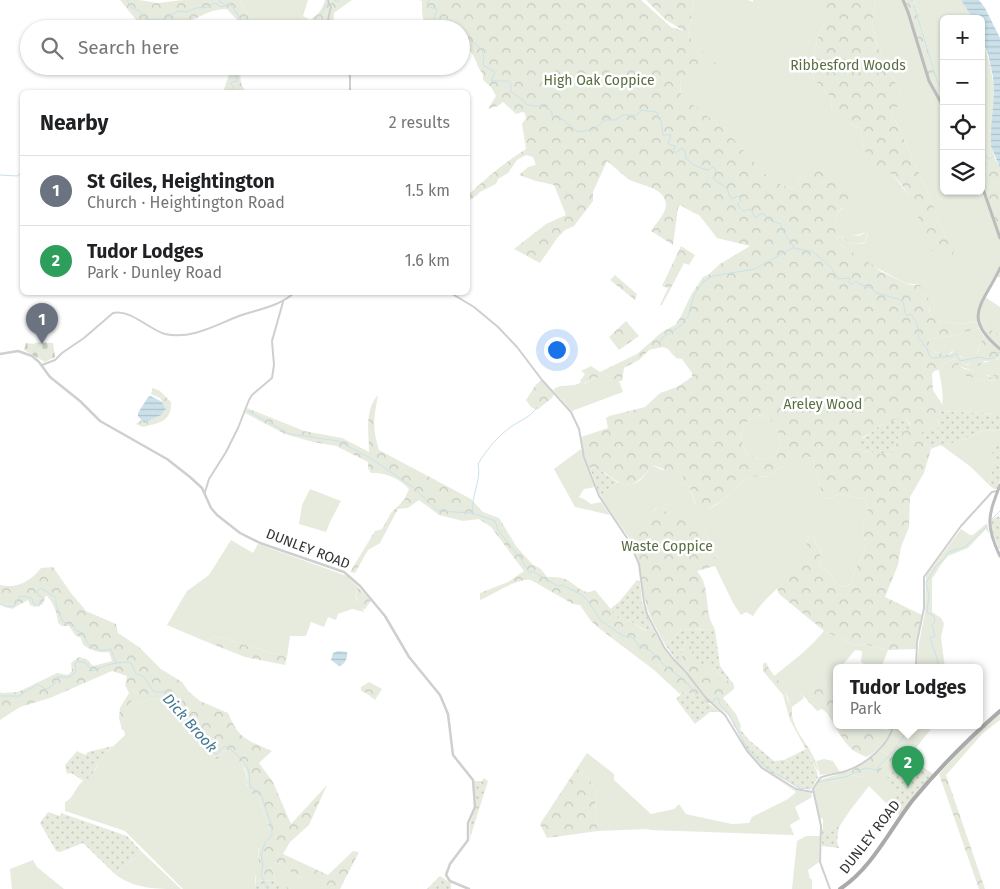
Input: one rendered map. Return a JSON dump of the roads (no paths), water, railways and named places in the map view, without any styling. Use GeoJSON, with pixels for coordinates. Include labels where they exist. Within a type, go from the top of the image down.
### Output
{"type":"FeatureCollection","features":[{"type":"Feature","properties":{"kind":"main road"},"geometry":{"type":"LineString","coordinates":[[902,0],[908,12],[929,82],[942,105]]}},
{"type":"Feature","properties":{"kind":"main road"},"geometry":{"type":"LineString","coordinates":[[985,195],[1000,238]]}},
{"type":"Feature","properties":{"kind":"main road"},"geometry":{"type":"LineString","coordinates":[[1000,268],[980,306],[978,323],[982,332],[1000,349]]}},
{"type":"Feature","properties":{"kind":"main road"},"geometry":{"type":"LineString","coordinates":[[1000,484],[989,522],[991,535],[1000,556]]}},
{"type":"Feature","properties":{"kind":"main road","name":"DUNLEY ROAD"},"geometry":{"type":"LineString","coordinates":[[983,726],[1000,711]]}},
{"type":"Feature","properties":{"kind":"main road","name":"DUNLEY ROAD"},"geometry":{"type":"LineString","coordinates":[[840,889],[860,873],[908,807],[942,766],[980,729]]}},
{"type":"Feature","properties":{"kind":"street"},"geometry":{"type":"LineString","coordinates":[[328,0],[331,3],[329,20]]}},
{"type":"Feature","properties":{"kind":"street"},"geometry":{"type":"LineString","coordinates":[[349,75],[350,90]]}},
{"type":"Feature","properties":{"kind":"street"},"geometry":{"type":"LineString","coordinates":[[41,365],[55,360],[113,313],[124,314],[165,334],[184,334],[205,330],[241,315],[283,302],[291,295]]}},
{"type":"Feature","properties":{"kind":"street"},"geometry":{"type":"LineString","coordinates":[[454,295],[474,307],[509,338],[571,412],[579,429],[583,452],[599,496],[629,541],[639,564],[647,614],[664,647],[706,698],[724,712],[743,746],[762,768],[796,789],[812,792]]}},
{"type":"Feature","properties":{"kind":"street"},"geometry":{"type":"LineString","coordinates":[[204,492],[208,479],[226,452],[238,428],[249,400],[252,395],[272,378],[274,365],[272,341],[283,302]]}},
{"type":"Feature","properties":{"kind":"street","name":"DUNLEY ROAD"},"geometry":{"type":"LineString","coordinates":[[0,354],[23,352],[32,356],[50,377],[80,401],[100,422],[167,459],[198,483],[211,508],[240,533],[261,543],[344,572],[353,578],[385,616],[409,657],[440,694],[448,714],[453,753],[472,778],[475,802],[474,810],[468,823],[468,840],[450,864],[446,877],[451,882],[469,889]]}},
{"type":"Feature","properties":{"kind":"street"},"geometry":{"type":"LineString","coordinates":[[916,664],[924,608],[924,577],[965,522],[992,492],[997,491]]}},
{"type":"Feature","properties":{"kind":"street"},"geometry":{"type":"LineString","coordinates":[[830,889],[820,862],[821,826],[812,792],[820,778],[851,769],[870,757],[884,742],[891,729]]}},
{"type":"Feature","properties":{"kind":"water"},"geometry":{"type":"Polygon","coordinates":[[[961,0],[979,0],[1000,38],[1000,168],[991,146],[994,95],[993,77],[985,46],[985,15],[970,15],[961,0]]]}},
{"type":"Feature","properties":{"kind":"water"},"geometry":{"type":"Polygon","coordinates":[[[151,396],[162,402],[166,409],[161,415],[144,423],[138,416],[138,413],[148,397],[151,396]]]}},
{"type":"Feature","properties":{"kind":"water"},"geometry":{"type":"Polygon","coordinates":[[[338,651],[347,652],[344,662],[339,666],[331,660],[333,653],[338,651]]]}},
{"type":"Feature","properties":{"kind":"waterway"},"geometry":{"type":"LineString","coordinates":[[127,0],[132,8],[139,11],[149,20]]}},
{"type":"Feature","properties":{"kind":"waterway"},"geometry":{"type":"LineString","coordinates":[[220,0],[224,4]]}},
{"type":"Feature","properties":{"kind":"waterway"},"geometry":{"type":"LineString","coordinates":[[314,20],[321,14],[329,0]]}},
{"type":"Feature","properties":{"kind":"waterway"},"geometry":{"type":"LineString","coordinates":[[335,0],[336,2],[339,0]]}},
{"type":"Feature","properties":{"kind":"waterway"},"geometry":{"type":"LineString","coordinates":[[429,0],[427,4],[437,9],[435,20]]}},
{"type":"Feature","properties":{"kind":"waterway"},"geometry":{"type":"LineString","coordinates":[[909,2],[913,0]]}},
{"type":"Feature","properties":{"kind":"waterway"},"geometry":{"type":"LineString","coordinates":[[163,20],[178,11],[187,12],[196,8],[208,7],[215,3],[221,7],[230,4],[242,20]]}},
{"type":"Feature","properties":{"kind":"waterway"},"geometry":{"type":"LineString","coordinates":[[914,5],[940,87]]}},
{"type":"Feature","properties":{"kind":"waterway"},"geometry":{"type":"LineString","coordinates":[[149,20],[163,20]]}},
{"type":"Feature","properties":{"kind":"waterway"},"geometry":{"type":"LineString","coordinates":[[470,40],[482,50],[484,57],[483,65],[495,72],[491,81],[508,81],[511,84],[511,92],[522,99],[527,105],[547,107],[552,112],[552,116],[562,119],[578,132],[594,129],[605,120],[615,120],[623,115],[637,115],[641,110],[657,112],[658,118],[661,120],[663,135],[671,135],[668,144],[675,146],[673,152],[677,152],[682,148],[685,151],[686,159],[692,164],[707,170],[712,167],[714,168],[716,171],[713,178],[727,188],[731,198],[740,197],[741,201],[737,204],[743,211],[751,209],[755,218],[760,214],[764,214],[769,220],[781,224],[782,230],[794,247]]}},
{"type":"Feature","properties":{"kind":"waterway"},"geometry":{"type":"LineString","coordinates":[[231,90],[234,87],[231,84],[232,82],[237,81],[236,75]]}},
{"type":"Feature","properties":{"kind":"waterway"},"geometry":{"type":"LineString","coordinates":[[985,156],[989,159],[994,156]]}},
{"type":"Feature","properties":{"kind":"waterway"},"geometry":{"type":"LineString","coordinates":[[0,175],[17,176],[20,174]]}},
{"type":"Feature","properties":{"kind":"waterway"},"geometry":{"type":"LineString","coordinates":[[660,342],[662,338],[683,324],[684,320],[688,317],[694,295],[704,281],[713,276],[755,269],[794,247]]}},
{"type":"Feature","properties":{"kind":"waterway"},"geometry":{"type":"LineString","coordinates":[[794,248],[813,252],[831,267],[838,279],[850,278],[849,282],[851,285],[856,281],[877,293],[901,300],[907,316],[911,314],[916,323],[918,338],[923,342],[932,358],[953,356],[956,353],[960,361],[980,357],[987,359],[994,358],[1000,352]]}},
{"type":"Feature","properties":{"kind":"waterway"},"geometry":{"type":"LineString","coordinates":[[473,513],[473,501],[479,470],[478,464],[497,438],[529,416],[537,407]]}},
{"type":"Feature","properties":{"kind":"waterway"},"geometry":{"type":"LineString","coordinates":[[248,411],[290,434],[338,441],[372,459],[414,488],[438,511],[473,513],[495,521],[498,530],[529,572],[531,573],[532,571],[558,586],[562,585],[582,595],[601,621],[623,636],[632,637],[639,646],[651,651],[664,665],[688,684],[696,695]]}},
{"type":"Feature","properties":{"kind":"waterway"},"geometry":{"type":"LineString","coordinates":[[992,519],[1000,511]]}},
{"type":"Feature","properties":{"kind":"waterway"},"geometry":{"type":"LineString","coordinates":[[938,664],[930,638],[935,636],[932,625],[935,621],[934,616],[927,612],[929,595],[926,583],[936,566],[949,552],[965,547],[987,526]]}},
{"type":"Feature","properties":{"kind":"waterway"},"geometry":{"type":"LineString","coordinates":[[0,604],[6,607],[14,606],[20,596],[32,598],[33,603],[39,606],[43,598],[38,595],[37,591],[41,588],[56,598],[56,605],[63,622],[74,625],[77,631],[83,633],[87,642],[93,648],[101,650],[111,649],[116,663]]}},
{"type":"Feature","properties":{"kind":"waterway","name":"Dick Brook"},"geometry":{"type":"LineString","coordinates":[[0,696],[20,696],[37,684],[45,689],[50,688],[55,683],[57,677],[69,677],[74,674],[77,661],[86,663],[92,671],[111,664],[131,663],[136,674],[143,676],[154,692],[166,692],[180,707],[193,729],[207,738],[212,752],[217,754],[223,747],[228,747],[246,764],[251,788],[260,792],[272,828],[272,835],[265,843],[261,855],[263,866],[261,875],[268,889]]}},
{"type":"Feature","properties":{"kind":"waterway"},"geometry":{"type":"LineString","coordinates":[[712,702],[716,698],[719,699],[719,703],[729,714],[747,748],[766,767],[775,773]]}},
{"type":"Feature","properties":{"kind":"waterway"},"geometry":{"type":"LineString","coordinates":[[818,782],[846,777],[865,768],[876,770],[906,733],[912,729]]}},
{"type":"Feature","properties":{"kind":"waterway"},"geometry":{"type":"LineString","coordinates":[[777,774],[789,781]]}},
{"type":"Feature","properties":{"kind":"waterway"},"geometry":{"type":"LineString","coordinates":[[791,783],[799,788],[811,789]]}},
{"type":"Feature","properties":{"kind":"place","name":"St Giles, Heightington"},"geometry":{"type":"Point","coordinates":[42,344]}},
{"type":"Feature","properties":{"kind":"place","name":"Tudor Lodges"},"geometry":{"type":"Point","coordinates":[908,787]}},
{"type":"Feature","properties":{"kind":"park label","name":"Ribbesford Woods"},"geometry":{"type":"Point","coordinates":[848,65]}},
{"type":"Feature","properties":{"kind":"park label","name":"High Oak Coppice"},"geometry":{"type":"Point","coordinates":[599,80]}},
{"type":"Feature","properties":{"kind":"park label","name":"Areley Wood"},"geometry":{"type":"Point","coordinates":[823,404]}},
{"type":"Feature","properties":{"kind":"park label","name":"Waste Coppice"},"geometry":{"type":"Point","coordinates":[667,546]}}]}
